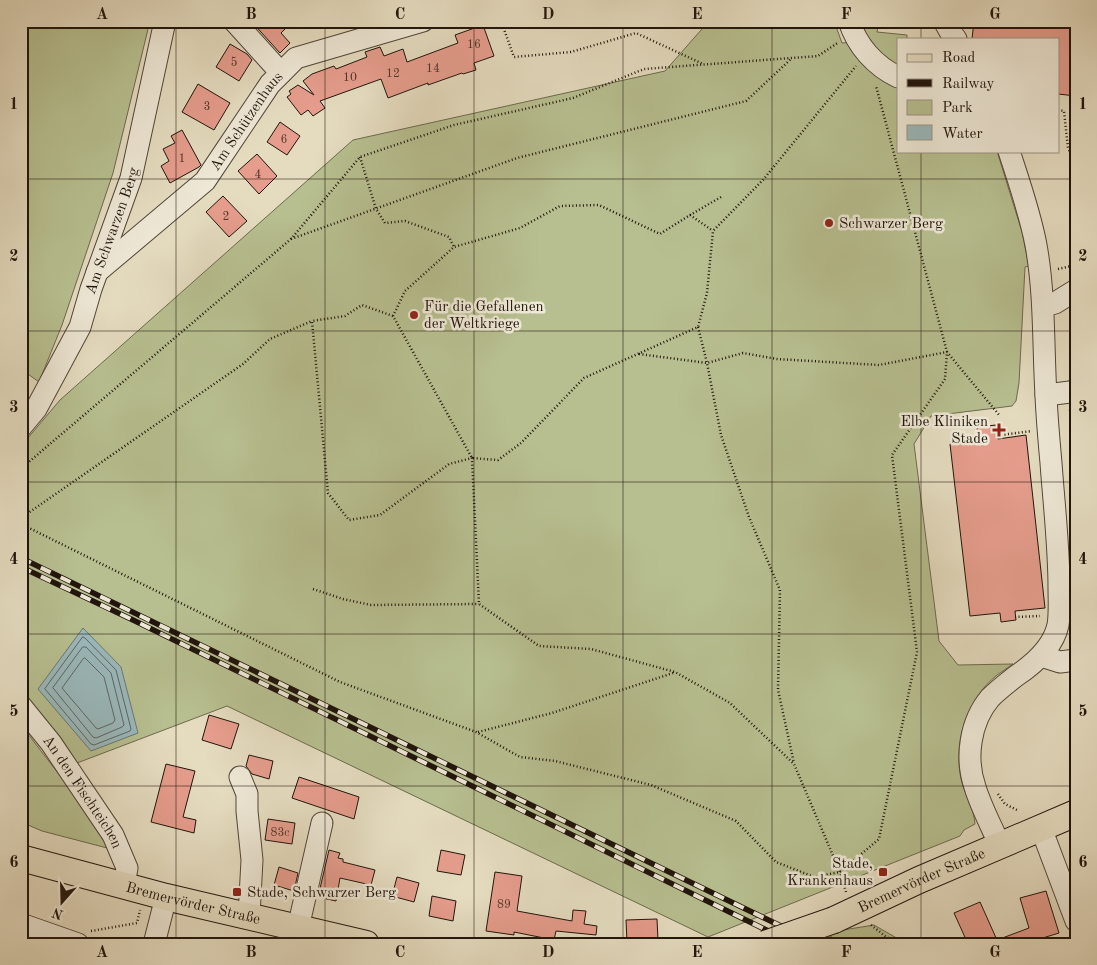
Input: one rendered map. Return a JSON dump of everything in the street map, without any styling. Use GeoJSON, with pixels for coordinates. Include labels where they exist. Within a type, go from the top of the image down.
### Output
{"type":"FeatureCollection","features":[{"type":"Feature","properties":{"kind":"main road","name":"Bremervörder Straße"},"geometry":{"type":"LineString","coordinates":[[765,944],[843,916],[919,880],[1076,813]]}},
{"type":"Feature","properties":{"kind":"main road","name":"Bremervörder Straße"},"geometry":{"type":"LineString","coordinates":[[21,858],[126,877],[166,897],[366,944]]}},
{"type":"Feature","properties":{"kind":"street","name":"Am Schwarzen Berg"},"geometry":{"type":"LineString","coordinates":[[21,427],[36,409],[80,327],[91,289],[131,178],[165,21]]}},
{"type":"Feature","properties":{"kind":"street"},"geometry":{"type":"LineString","coordinates":[[234,21],[282,72]]}},
{"type":"Feature","properties":{"kind":"street","name":"Am Schützenhaus"},"geometry":{"type":"LineString","coordinates":[[97,272],[205,181],[270,84],[296,58],[423,21]]}},
{"type":"Feature","properties":{"kind":"street"},"geometry":{"type":"LineString","coordinates":[[944,21],[955,38]]}},
{"type":"Feature","properties":{"kind":"street"},"geometry":{"type":"LineString","coordinates":[[851,27],[866,53],[882,68],[897,76]]}},
{"type":"Feature","properties":{"kind":"street"},"geometry":{"type":"LineString","coordinates":[[1000,846],[975,788],[972,776],[970,741],[978,716],[990,698],[1000,688],[1035,663],[1052,642],[1058,625],[1059,614],[1059,572],[1046,395],[1044,306],[1032,224],[1009,152]]}},
{"type":"Feature","properties":{"kind":"street"},"geometry":{"type":"LineString","coordinates":[[1044,306],[1055,303],[1076,290]]}},
{"type":"Feature","properties":{"kind":"street"},"geometry":{"type":"LineString","coordinates":[[1046,395],[1071,391]]}},
{"type":"Feature","properties":{"kind":"street"},"geometry":{"type":"LineString","coordinates":[[1041,656],[1057,662],[1076,660]]}},
{"type":"Feature","properties":{"kind":"street","name":"An den Fischteichen"},"geometry":{"type":"LineString","coordinates":[[21,706],[51,743],[113,835],[126,877]]}},
{"type":"Feature","properties":{"kind":"street"},"geometry":{"type":"LineString","coordinates":[[240,777],[247,794],[246,811],[252,860],[248,916]]}},
{"type":"Feature","properties":{"kind":"street"},"geometry":{"type":"LineString","coordinates":[[298,928],[322,823]]}},
{"type":"Feature","properties":{"kind":"street"},"geometry":{"type":"LineString","coordinates":[[1041,828],[1076,921]]}},
{"type":"Feature","properties":{"kind":"street"},"geometry":{"type":"LineString","coordinates":[[154,944],[166,897]]}},
{"type":"Feature","properties":{"kind":"street"},"geometry":{"type":"LineString","coordinates":[[21,924],[70,941]]}},
{"type":"Feature","properties":{"kind":"path"},"geometry":{"type":"LineString","coordinates":[[501,21],[514,57],[571,52],[636,33],[704,65]]}},
{"type":"Feature","properties":{"kind":"path"},"geometry":{"type":"LineString","coordinates":[[21,468],[291,239],[360,158],[454,125],[573,98],[644,70],[818,56],[851,27]]}},
{"type":"Feature","properties":{"kind":"path"},"geometry":{"type":"LineString","coordinates":[[866,53],[763,180],[713,230],[707,293],[698,327],[708,363],[720,435],[749,517],[780,590],[778,690],[794,764],[840,872],[843,916],[898,944]]}},
{"type":"Feature","properties":{"kind":"path"},"geometry":{"type":"LineString","coordinates":[[21,524],[340,682],[476,732],[520,757],[555,761],[651,785],[736,821],[776,862],[814,877],[840,872],[879,839],[917,652],[892,455],[945,379],[947,352],[886,121],[866,53]]}},
{"type":"Feature","properties":{"kind":"path"},"geometry":{"type":"LineString","coordinates":[[291,239],[517,158],[746,101],[792,58]]}},
{"type":"Feature","properties":{"kind":"path"},"geometry":{"type":"LineString","coordinates":[[1060,110],[1064,111],[1068,148],[1074,159]]}},
{"type":"Feature","properties":{"kind":"path"},"geometry":{"type":"LineString","coordinates":[[360,158],[376,209],[385,223],[405,221],[449,237],[454,247]]}},
{"type":"Feature","properties":{"kind":"path"},"geometry":{"type":"LineString","coordinates":[[393,316],[405,291],[454,247],[520,228],[560,206],[599,205],[660,234],[722,197]]}},
{"type":"Feature","properties":{"kind":"path"},"geometry":{"type":"LineString","coordinates":[[690,215],[713,230]]}},
{"type":"Feature","properties":{"kind":"path"},"geometry":{"type":"LineString","coordinates":[[1054,270],[1076,265]]}},
{"type":"Feature","properties":{"kind":"path"},"geometry":{"type":"LineString","coordinates":[[21,518],[243,364],[270,339],[312,321],[345,316],[362,305],[393,316],[472,458],[479,604]]}},
{"type":"Feature","properties":{"kind":"path"},"geometry":{"type":"LineString","coordinates":[[312,321],[328,493],[349,520],[380,515],[449,464],[472,458],[498,460],[521,443],[584,378],[698,327]]}},
{"type":"Feature","properties":{"kind":"path"},"geometry":{"type":"LineString","coordinates":[[638,354],[708,363],[743,353],[777,359],[879,366],[947,352]]}},
{"type":"Feature","properties":{"kind":"path"},"geometry":{"type":"LineString","coordinates":[[947,352],[1000,416]]}},
{"type":"Feature","properties":{"kind":"path"},"geometry":{"type":"LineString","coordinates":[[1071,391],[1069,400],[1071,469]]}},
{"type":"Feature","properties":{"kind":"path"},"geometry":{"type":"LineString","coordinates":[[314,589],[343,599],[371,605],[479,604],[539,646],[591,649],[675,672],[730,703],[794,764]]}},
{"type":"Feature","properties":{"kind":"path"},"geometry":{"type":"LineString","coordinates":[[1015,618],[1059,614]]}},
{"type":"Feature","properties":{"kind":"path"},"geometry":{"type":"LineString","coordinates":[[476,732],[552,713],[675,672]]}},
{"type":"Feature","properties":{"kind":"path"},"geometry":{"type":"LineString","coordinates":[[997,793],[1005,804],[1017,810]]}},
{"type":"Feature","properties":{"kind":"path"},"geometry":{"type":"LineString","coordinates":[[70,941],[88,932],[137,923]]}},
{"type":"Feature","properties":{"kind":"green space"},"geometry":{"type":"Polygon","coordinates":[[[21,21],[150,21],[113,173],[62,325],[39,382],[21,369],[21,21]]]}},
{"type":"Feature","properties":{"kind":"green space"},"geometry":{"type":"Polygon","coordinates":[[[709,21],[834,21],[842,43],[853,42],[897,83],[897,152],[997,152],[1022,232],[1029,266],[1025,267],[1019,383],[1016,401],[1012,406],[931,416],[914,444],[939,641],[958,665],[1013,664],[986,685],[977,697],[964,724],[959,754],[959,768],[962,783],[972,808],[975,824],[964,830],[960,836],[708,937],[227,706],[77,763],[61,738],[21,690],[21,446],[60,400],[353,140],[665,71],[709,21]]]}},
{"type":"Feature","properties":{"kind":"green space"},"geometry":{"type":"Polygon","coordinates":[[[853,21],[879,21],[877,32],[907,35],[907,38],[897,38],[897,72],[853,21]]]}},
{"type":"Feature","properties":{"kind":"green space"},"geometry":{"type":"Polygon","coordinates":[[[21,725],[112,843],[111,849],[42,831],[21,822],[21,725]]]}},
{"type":"Feature","properties":{"kind":"green space"},"geometry":{"type":"Polygon","coordinates":[[[874,925],[907,944],[845,944],[824,933],[874,925]]]}},
{"type":"Feature","properties":{"kind":"water"},"geometry":{"type":"Polygon","coordinates":[[[83,628],[121,667],[138,733],[91,751],[38,689],[83,628]]]}},
{"type":"Feature","properties":{"kind":"building"},"geometry":{"type":"Polygon","coordinates":[[[251,21],[293,21],[281,33],[290,43],[280,53],[251,21]]]}},
{"type":"Feature","properties":{"kind":"building"},"geometry":{"type":"Polygon","coordinates":[[[974,21],[1075,21],[1072,46],[1076,49],[1076,96],[1060,94],[1060,38],[972,38],[974,21]]]}},
{"type":"Feature","properties":{"kind":"building"},"geometry":{"type":"Polygon","coordinates":[[[483,25],[494,56],[474,63],[476,70],[428,85],[428,83],[388,98],[381,79],[320,101],[325,108],[313,116],[308,110],[301,115],[287,97],[291,94],[289,91],[298,85],[314,95],[303,81],[312,74],[334,66],[336,69],[367,57],[365,52],[380,47],[384,56],[403,49],[407,62],[458,43],[455,35],[483,25]]]}},
{"type":"Feature","properties":{"kind":"building"},"geometry":{"type":"Polygon","coordinates":[[[230,44],[247,54],[252,60],[239,81],[216,67],[230,44]]]}},
{"type":"Feature","properties":{"kind":"building"},"geometry":{"type":"Polygon","coordinates":[[[198,84],[230,103],[214,130],[182,112],[198,84]]]}},
{"type":"Feature","properties":{"kind":"building"},"geometry":{"type":"Polygon","coordinates":[[[280,122],[300,136],[287,155],[267,142],[280,122]]]}},
{"type":"Feature","properties":{"kind":"building"},"geometry":{"type":"Polygon","coordinates":[[[182,130],[201,165],[170,183],[161,166],[169,161],[163,149],[175,143],[171,136],[182,130]]]}},
{"type":"Feature","properties":{"kind":"building"},"geometry":{"type":"Polygon","coordinates":[[[257,154],[277,176],[259,194],[238,171],[257,154]]]}},
{"type":"Feature","properties":{"kind":"building"},"geometry":{"type":"Polygon","coordinates":[[[223,196],[247,221],[229,237],[206,212],[223,196]]]}},
{"type":"Feature","properties":{"kind":"building"},"geometry":{"type":"Polygon","coordinates":[[[996,425],[998,439],[1026,435],[1045,608],[1015,611],[1016,620],[1001,622],[1000,613],[970,616],[950,444],[978,441],[977,427],[996,425]]]}},
{"type":"Feature","properties":{"kind":"building"},"geometry":{"type":"Polygon","coordinates":[[[209,715],[239,724],[231,749],[202,740],[209,715]]]}},
{"type":"Feature","properties":{"kind":"building"},"geometry":{"type":"Polygon","coordinates":[[[249,755],[273,761],[269,779],[252,774],[246,766],[249,755]]]}},
{"type":"Feature","properties":{"kind":"building"},"geometry":{"type":"Polygon","coordinates":[[[166,764],[195,771],[183,817],[196,820],[194,833],[151,822],[166,764]]]}},
{"type":"Feature","properties":{"kind":"building"},"geometry":{"type":"Polygon","coordinates":[[[299,777],[359,797],[354,819],[292,798],[299,777]]]}},
{"type":"Feature","properties":{"kind":"building"},"geometry":{"type":"Polygon","coordinates":[[[268,819],[295,823],[292,844],[265,840],[268,819]]]}},
{"type":"Feature","properties":{"kind":"building"},"geometry":{"type":"Polygon","coordinates":[[[329,850],[340,853],[338,858],[343,859],[343,862],[375,870],[371,885],[340,878],[336,901],[318,897],[329,850]]]}},
{"type":"Feature","properties":{"kind":"building"},"geometry":{"type":"Polygon","coordinates":[[[441,850],[465,855],[461,875],[437,871],[441,850]]]}},
{"type":"Feature","properties":{"kind":"building"},"geometry":{"type":"Polygon","coordinates":[[[279,867],[298,873],[294,891],[274,885],[279,867]]]}},
{"type":"Feature","properties":{"kind":"building"},"geometry":{"type":"Polygon","coordinates":[[[495,872],[522,876],[517,911],[572,921],[573,910],[586,911],[584,924],[597,926],[596,935],[556,931],[554,940],[514,932],[514,935],[486,931],[495,872]]]}},
{"type":"Feature","properties":{"kind":"building"},"geometry":{"type":"Polygon","coordinates":[[[397,877],[419,883],[414,902],[392,896],[397,877]]]}},
{"type":"Feature","properties":{"kind":"building"},"geometry":{"type":"Polygon","coordinates":[[[1046,891],[1059,933],[1023,944],[968,944],[954,913],[980,902],[997,940],[1029,928],[1020,898],[1046,891]]]}},
{"type":"Feature","properties":{"kind":"building"},"geometry":{"type":"Polygon","coordinates":[[[432,896],[456,901],[453,921],[429,916],[432,896]]]}},
{"type":"Feature","properties":{"kind":"building"},"geometry":{"type":"Polygon","coordinates":[[[657,919],[658,940],[627,942],[626,920],[657,919]]]}},
{"type":"Feature","properties":{"kind":"railway"},"geometry":{"type":"LineString","coordinates":[[21,558],[818,944]]}},
{"type":"Feature","properties":{"kind":"railway"},"geometry":{"type":"LineString","coordinates":[[21,567],[795,944]]}},
{"type":"Feature","properties":{"kind":"place","name":"Schwarzer Berg"},"geometry":{"type":"Point","coordinates":[829,223]}},
{"type":"Feature","properties":{"kind":"place","name":"Für die Gefallenen der Weltkriege"},"geometry":{"type":"Point","coordinates":[414,315]}},
{"type":"Feature","properties":{"kind":"place","name":"Elbe Kliniken Stade"},"geometry":{"type":"Point","coordinates":[999,430]}},
{"type":"Feature","properties":{"kind":"place","name":"Stade, Krankenhaus"},"geometry":{"type":"Point","coordinates":[883,872]}},
{"type":"Feature","properties":{"kind":"place","name":"Stade, Schwarzer Berg"},"geometry":{"type":"Point","coordinates":[237,892]}}]}
